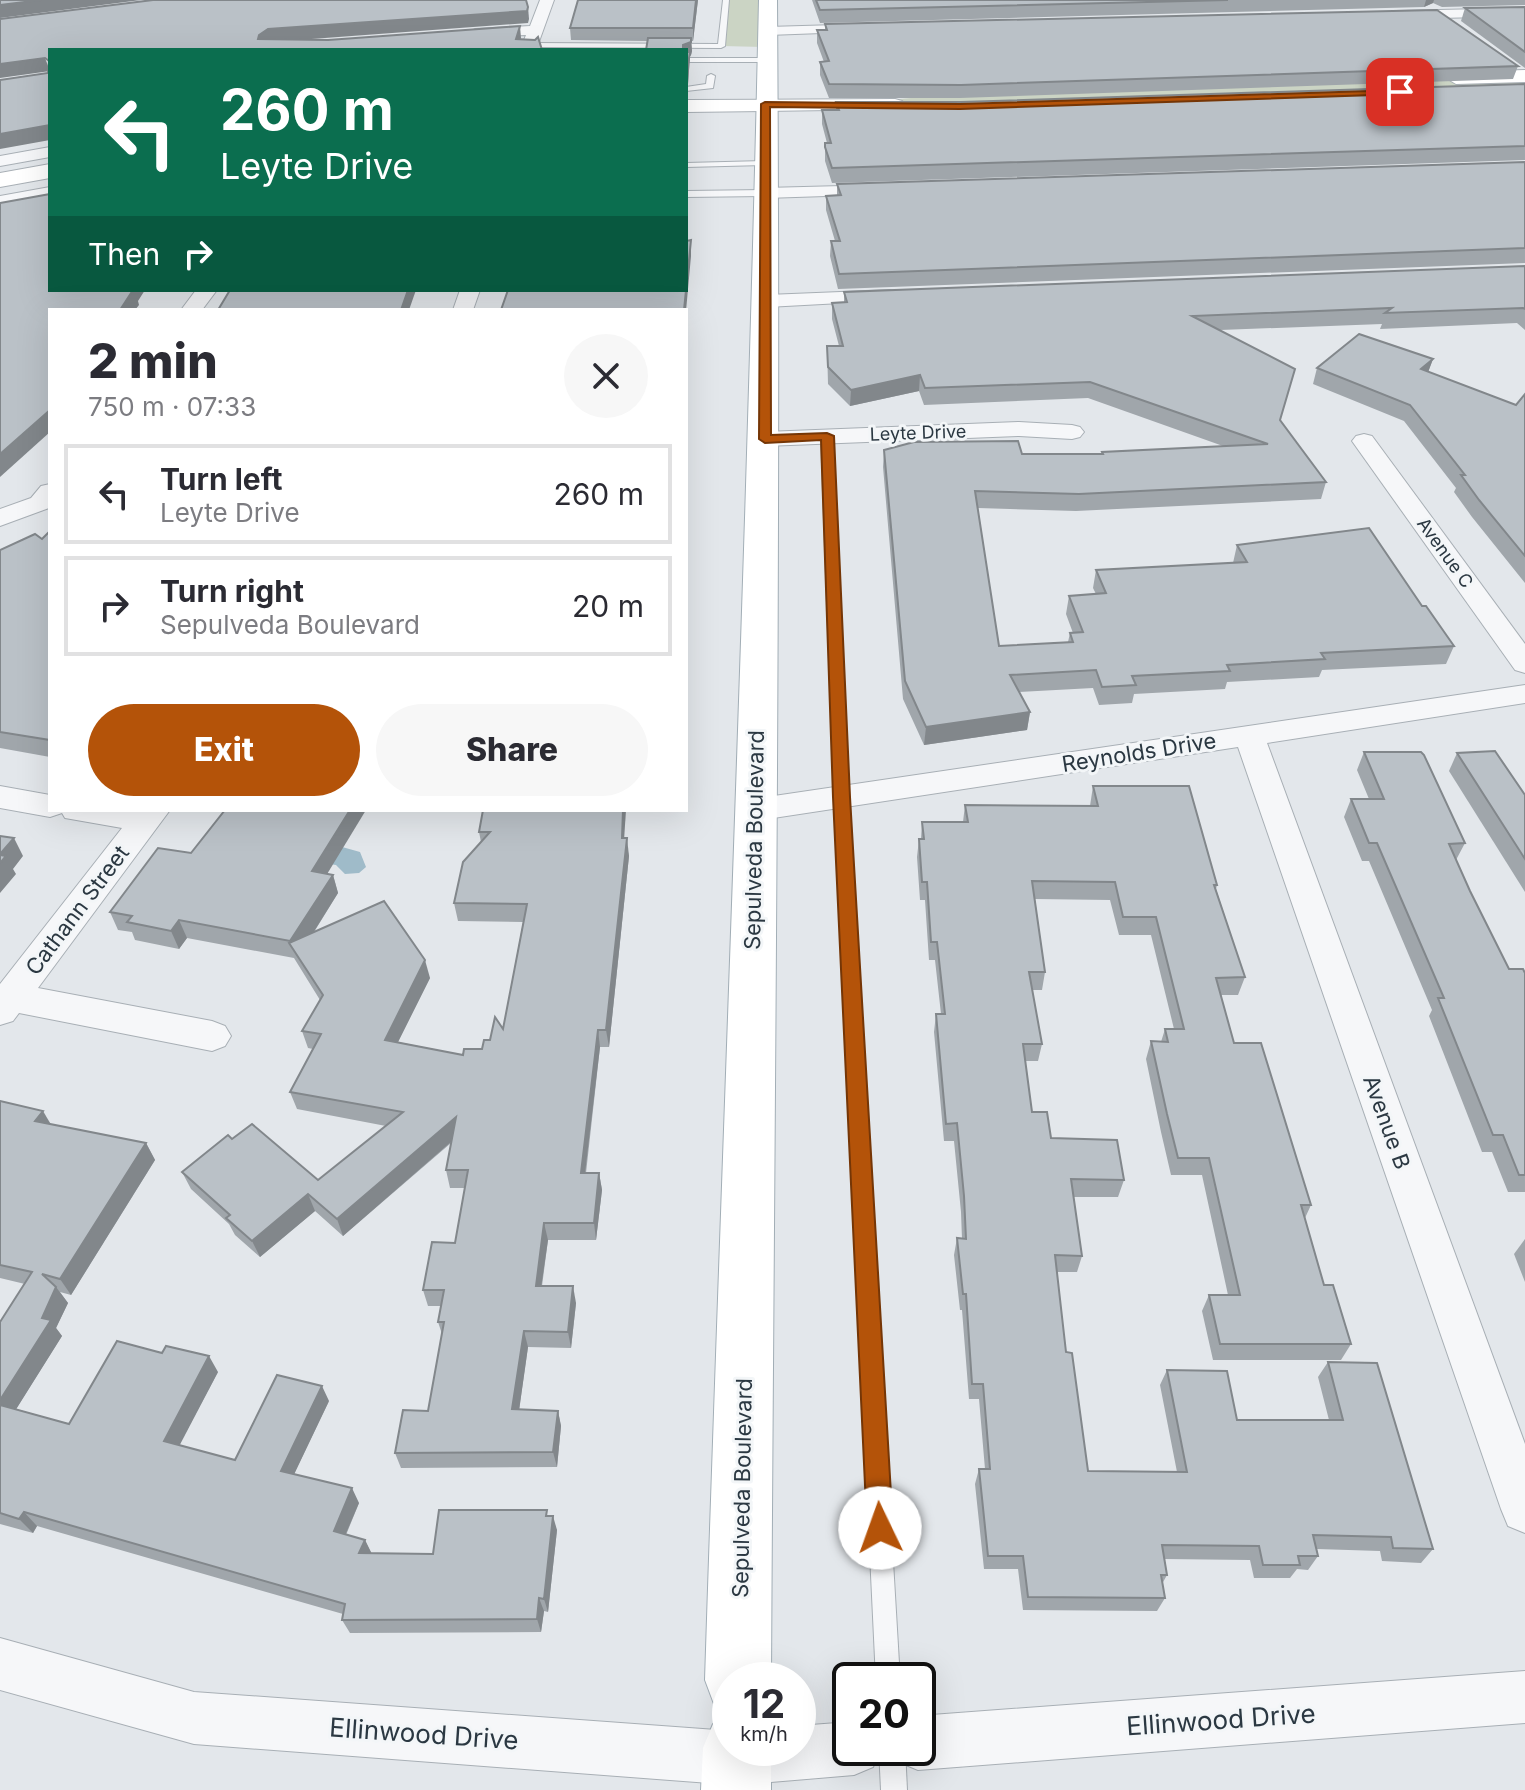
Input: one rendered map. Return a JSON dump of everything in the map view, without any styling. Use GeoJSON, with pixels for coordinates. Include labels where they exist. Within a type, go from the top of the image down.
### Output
{"type":"FeatureCollection","features":[{"type":"Feature","properties":{"kind":"main road","name":"Sepulveda Boulevard"},"geometry":{"type":"LineString","coordinates":[[738,1662],[754,810],[765,439],[768,0]]}},
{"type":"Feature","properties":{"kind":"main road"},"geometry":{"type":"LineString","coordinates":[[1437,85],[1524,80]]}},
{"type":"Feature","properties":{"kind":"main road"},"geometry":{"type":"LineString","coordinates":[[688,106],[915,102]]}},
{"type":"Feature","properties":{"kind":"main road"},"geometry":{"type":"LineString","coordinates":[[0,180],[48,171]]}},
{"type":"Feature","properties":{"kind":"street"},"geometry":{"type":"LineString","coordinates":[[462,34],[531,42],[547,0]]}},
{"type":"Feature","properties":{"kind":"street"},"geometry":{"type":"LineString","coordinates":[[1419,0],[1462,32]]}},
{"type":"Feature","properties":{"kind":"street"},"geometry":{"type":"LineString","coordinates":[[1374,15],[1525,12]]}},
{"type":"Feature","properties":{"kind":"street"},"geometry":{"type":"LineString","coordinates":[[768,31],[879,28]]}},
{"type":"Feature","properties":{"kind":"street"},"geometry":{"type":"LineString","coordinates":[[1499,59],[1524,80]]}},
{"type":"Feature","properties":{"kind":"street"},"geometry":{"type":"LineString","coordinates":[[0,161],[48,152]]}},
{"type":"Feature","properties":{"kind":"street"},"geometry":{"type":"LineString","coordinates":[[765,193],[906,189]]}},
{"type":"Feature","properties":{"kind":"street"},"geometry":{"type":"LineString","coordinates":[[0,202],[48,192]]}},
{"type":"Feature","properties":{"kind":"street"},"geometry":{"type":"LineString","coordinates":[[193,308],[205,292]]}},
{"type":"Feature","properties":{"kind":"street"},"geometry":{"type":"LineString","coordinates":[[767,301],[909,296]]}},
{"type":"Feature","properties":{"kind":"street","name":"Leyte Drive"},"geometry":{"type":"LineString","coordinates":[[765,439],[1019,429],[1072,432]]}},
{"type":"Feature","properties":{"kind":"street","name":"Avenue C"},"geometry":{"type":"LineString","coordinates":[[1364,441],[1525,664]]}},
{"type":"Feature","properties":{"kind":"street"},"geometry":{"type":"LineString","coordinates":[[0,518],[45,497]]}},
{"type":"Feature","properties":{"kind":"street","name":"Reynolds Drive"},"geometry":{"type":"LineString","coordinates":[[754,810],[1525,694]]}},
{"type":"Feature","properties":{"kind":"street","name":"Avenue B"},"geometry":{"type":"LineString","coordinates":[[1249,735],[1525,1509]]}},
{"type":"Feature","properties":{"kind":"street"},"geometry":{"type":"LineString","coordinates":[[0,797],[48,806]]}},
{"type":"Feature","properties":{"kind":"street"},"geometry":{"type":"LineString","coordinates":[[100,812],[149,816]]}},
{"type":"Feature","properties":{"kind":"street","name":"Cathann Street"},"geometry":{"type":"LineString","coordinates":[[5,1004],[149,816]]}},
{"type":"Feature","properties":{"kind":"street"},"geometry":{"type":"LineString","coordinates":[[5,1004],[212,1036]]}},
{"type":"Feature","properties":{"kind":"street","name":"Ellinwood Drive"},"geometry":{"type":"LineString","coordinates":[[0,1664],[194,1718],[712,1763]]}},
{"type":"Feature","properties":{"kind":"street","name":"Ellinwood Drive"},"geometry":{"type":"LineString","coordinates":[[936,1742],[1525,1697]]}},
{"type":"Feature","properties":{"kind":"lane"},"geometry":{"type":"LineString","coordinates":[[531,42],[721,46],[726,0]]}},
{"type":"Feature","properties":{"kind":"lane"},"geometry":{"type":"LineString","coordinates":[[688,60],[767,60]]}},
{"type":"Feature","properties":{"kind":"lane"},"geometry":{"type":"LineString","coordinates":[[688,89],[710,86],[714,60]]}},
{"type":"Feature","properties":{"kind":"lane"},"geometry":{"type":"LineString","coordinates":[[688,165],[766,163]]}},
{"type":"Feature","properties":{"kind":"lane"},"geometry":{"type":"LineString","coordinates":[[688,194],[765,193]]}},
{"type":"Feature","properties":{"kind":"lane"},"geometry":{"type":"LineString","coordinates":[[827,436],[841,797],[887,1662]]}},
{"type":"Feature","properties":{"kind":"lane"},"geometry":{"type":"LineString","coordinates":[[893,1766],[894,1790]]}},
{"type":"Feature","properties":{"kind":"green space"},"geometry":{"type":"Polygon","coordinates":[[[726,0],[768,0],[767,47],[721,46],[726,0]]]}},
{"type":"Feature","properties":{"kind":"green space"},"geometry":{"type":"Polygon","coordinates":[[[1525,76],[1525,88],[960,107],[842,104],[957,94],[1525,76]]]}},
{"type":"Feature","properties":{"kind":"water"},"geometry":{"type":"Polygon","coordinates":[[[335,845],[360,852],[366,867],[359,873],[345,874],[336,865],[322,863],[335,845]]]}},
{"type":"Feature","properties":{"kind":"building"},"geometry":{"type":"Polygon","coordinates":[[[0,0],[41,0],[0,5],[0,0]]]}},
{"type":"Feature","properties":{"kind":"building"},"geometry":{"type":"Polygon","coordinates":[[[153,0],[526,0],[527,11],[268,29],[258,39],[328,40],[520,26],[516,39],[535,40],[538,37],[541,48],[48,48],[48,60],[45,58],[0,64],[0,19],[153,0]]]}},
{"type":"Feature","properties":{"kind":"building"},"geometry":{"type":"Polygon","coordinates":[[[578,0],[696,0],[693,28],[570,28],[578,0]]]}},
{"type":"Feature","properties":{"kind":"building"},"geometry":{"type":"Polygon","coordinates":[[[816,0],[1228,0],[820,10],[816,0]]]}},
{"type":"Feature","properties":{"kind":"building"},"geometry":{"type":"Polygon","coordinates":[[[1525,7],[1525,52],[1465,8],[1525,7]]]}},
{"type":"Feature","properties":{"kind":"building"},"geometry":{"type":"Polygon","coordinates":[[[1437,10],[1518,66],[961,85],[829,84],[820,62],[829,61],[817,30],[827,30],[825,24],[1437,10]]]}},
{"type":"Feature","properties":{"kind":"building"},"geometry":{"type":"Polygon","coordinates":[[[648,38],[691,38],[691,42],[683,48],[646,48],[648,38]]]}},
{"type":"Feature","properties":{"kind":"building"},"geometry":{"type":"Polygon","coordinates":[[[48,73],[48,125],[0,134],[0,80],[48,73]]]}},
{"type":"Feature","properties":{"kind":"building"},"geometry":{"type":"Polygon","coordinates":[[[1525,84],[1525,146],[832,168],[825,147],[825,143],[831,143],[822,110],[839,110],[836,102],[961,102],[1525,84]]]}},
{"type":"Feature","properties":{"kind":"building"},"geometry":{"type":"Polygon","coordinates":[[[1525,162],[1525,248],[839,274],[831,241],[840,241],[826,196],[841,195],[837,184],[1525,162]]]}},
{"type":"Feature","properties":{"kind":"building"},"geometry":{"type":"Polygon","coordinates":[[[48,194],[48,292],[132,292],[121,308],[48,308],[48,412],[0,454],[0,203],[48,194]]]}},
{"type":"Feature","properties":{"kind":"building"},"geometry":{"type":"Polygon","coordinates":[[[691,240],[688,270],[688,241],[691,240]]]}},
{"type":"Feature","properties":{"kind":"building"},"geometry":{"type":"Polygon","coordinates":[[[1525,266],[1525,309],[1385,313],[1392,308],[1192,316],[1295,369],[1280,420],[1326,482],[1079,494],[975,491],[999,646],[1073,642],[1070,633],[1083,632],[1069,596],[1106,593],[1096,570],[1247,562],[1237,545],[1369,528],[1422,606],[1426,606],[1454,646],[1321,653],[1325,659],[1227,665],[1230,671],[1132,676],[1136,685],[1102,687],[1096,670],[1010,675],[1030,712],[926,727],[905,681],[884,450],[914,442],[1018,441],[1022,454],[1103,454],[1268,444],[1090,382],[925,388],[920,375],[851,390],[828,367],[827,346],[843,346],[832,303],[847,302],[844,292],[1525,266]]]}},
{"type":"Feature","properties":{"kind":"building"},"geometry":{"type":"Polygon","coordinates":[[[229,292],[407,292],[402,308],[219,308],[229,292]]]}},
{"type":"Feature","properties":{"kind":"building"},"geometry":{"type":"Polygon","coordinates":[[[507,292],[686,292],[684,308],[502,308],[507,292]]]}},
{"type":"Feature","properties":{"kind":"building"},"geometry":{"type":"Polygon","coordinates":[[[1359,334],[1433,359],[1421,369],[1516,405],[1525,394],[1525,556],[1479,500],[1461,475],[1465,475],[1410,405],[1317,368],[1359,334]]]}},
{"type":"Feature","properties":{"kind":"building"},"geometry":{"type":"Polygon","coordinates":[[[48,533],[48,740],[0,732],[0,550],[35,534],[42,539],[48,533]]]}},
{"type":"Feature","properties":{"kind":"building"},"geometry":{"type":"Polygon","coordinates":[[[1495,751],[1525,795],[1525,859],[1457,753],[1495,751]]]}},
{"type":"Feature","properties":{"kind":"building"},"geometry":{"type":"Polygon","coordinates":[[[1364,752],[1421,752],[1424,755],[1465,843],[1449,844],[1470,891],[1509,969],[1523,969],[1525,973],[1525,1175],[1519,1175],[1503,1135],[1493,1135],[1438,998],[1444,998],[1377,843],[1369,843],[1351,799],[1384,799],[1364,752]]]}},
{"type":"Feature","properties":{"kind":"building"},"geometry":{"type":"Polygon","coordinates":[[[1093,786],[1189,786],[1217,885],[1214,885],[1245,977],[1216,978],[1234,1043],[1261,1043],[1311,1205],[1301,1205],[1324,1285],[1333,1285],[1351,1344],[1220,1344],[1209,1295],[1240,1295],[1209,1158],[1178,1158],[1167,1114],[1151,1041],[1168,1042],[1165,1029],[1184,1029],[1156,917],[1123,917],[1115,882],[1032,881],[1045,972],[1029,972],[1042,1044],[1023,1044],[1032,1112],[1047,1112],[1051,1138],[1117,1140],[1124,1180],[1071,1179],[1082,1256],[1055,1255],[1066,1352],[1072,1353],[1088,1471],[1187,1472],[1167,1370],[1227,1371],[1237,1420],[1343,1420],[1328,1362],[1377,1363],[1433,1549],[1393,1548],[1391,1537],[1313,1535],[1318,1556],[1298,1556],[1300,1565],[1263,1565],[1259,1546],[1162,1545],[1167,1575],[1161,1575],[1165,1598],[1028,1597],[1023,1556],[988,1556],[979,1469],[990,1469],[983,1384],[972,1384],[966,1294],[963,1294],[957,1238],[966,1239],[957,1123],[946,1124],[936,1014],[945,1014],[937,942],[931,942],[927,882],[922,882],[919,839],[924,839],[922,822],[968,822],[965,805],[1098,806],[1093,786]]]}},
{"type":"Feature","properties":{"kind":"building"},"geometry":{"type":"Polygon","coordinates":[[[223,812],[349,812],[312,871],[333,875],[290,941],[179,920],[171,931],[127,922],[132,916],[110,912],[158,848],[191,853],[223,812]]]}},
{"type":"Feature","properties":{"kind":"building"},"geometry":{"type":"Polygon","coordinates":[[[483,812],[623,812],[622,838],[627,838],[606,1030],[598,1030],[581,1173],[599,1173],[594,1223],[544,1223],[536,1286],[573,1286],[568,1332],[524,1331],[512,1409],[558,1411],[553,1452],[395,1453],[403,1410],[428,1411],[444,1322],[438,1322],[444,1290],[423,1290],[432,1242],[455,1243],[468,1170],[446,1170],[456,1117],[337,1219],[308,1194],[252,1241],[226,1218],[230,1215],[182,1172],[228,1135],[232,1139],[252,1124],[318,1180],[403,1112],[290,1092],[321,1034],[302,1031],[323,995],[289,943],[384,901],[425,960],[385,1040],[463,1055],[464,1049],[482,1049],[484,1040],[490,1040],[495,1017],[503,1029],[527,904],[454,903],[463,862],[490,832],[479,832],[483,812]]]}},
{"type":"Feature","properties":{"kind":"building"},"geometry":{"type":"Polygon","coordinates":[[[0,836],[14,838],[0,854],[0,836]]]}},
{"type":"Feature","properties":{"kind":"building"},"geometry":{"type":"Polygon","coordinates":[[[0,1101],[43,1111],[35,1121],[146,1143],[60,1279],[42,1274],[56,1287],[42,1318],[51,1320],[0,1400],[0,1322],[32,1272],[0,1265],[0,1101]]]}},
{"type":"Feature","properties":{"kind":"building"},"geometry":{"type":"Polygon","coordinates":[[[117,1341],[162,1353],[166,1346],[209,1356],[164,1441],[235,1460],[277,1375],[322,1386],[281,1471],[352,1488],[334,1531],[365,1540],[359,1553],[433,1554],[439,1510],[547,1510],[546,1516],[553,1516],[544,1599],[539,1598],[537,1619],[342,1620],[345,1604],[24,1512],[19,1519],[0,1513],[0,1405],[69,1424],[117,1341]]]}},
{"type":"Feature","properties":{"kind":"route"},"geometry":{"type":"LineString","coordinates":[[880,1528],[841,797],[827,436],[765,439],[765,104],[960,107],[1400,92]]}}]}
